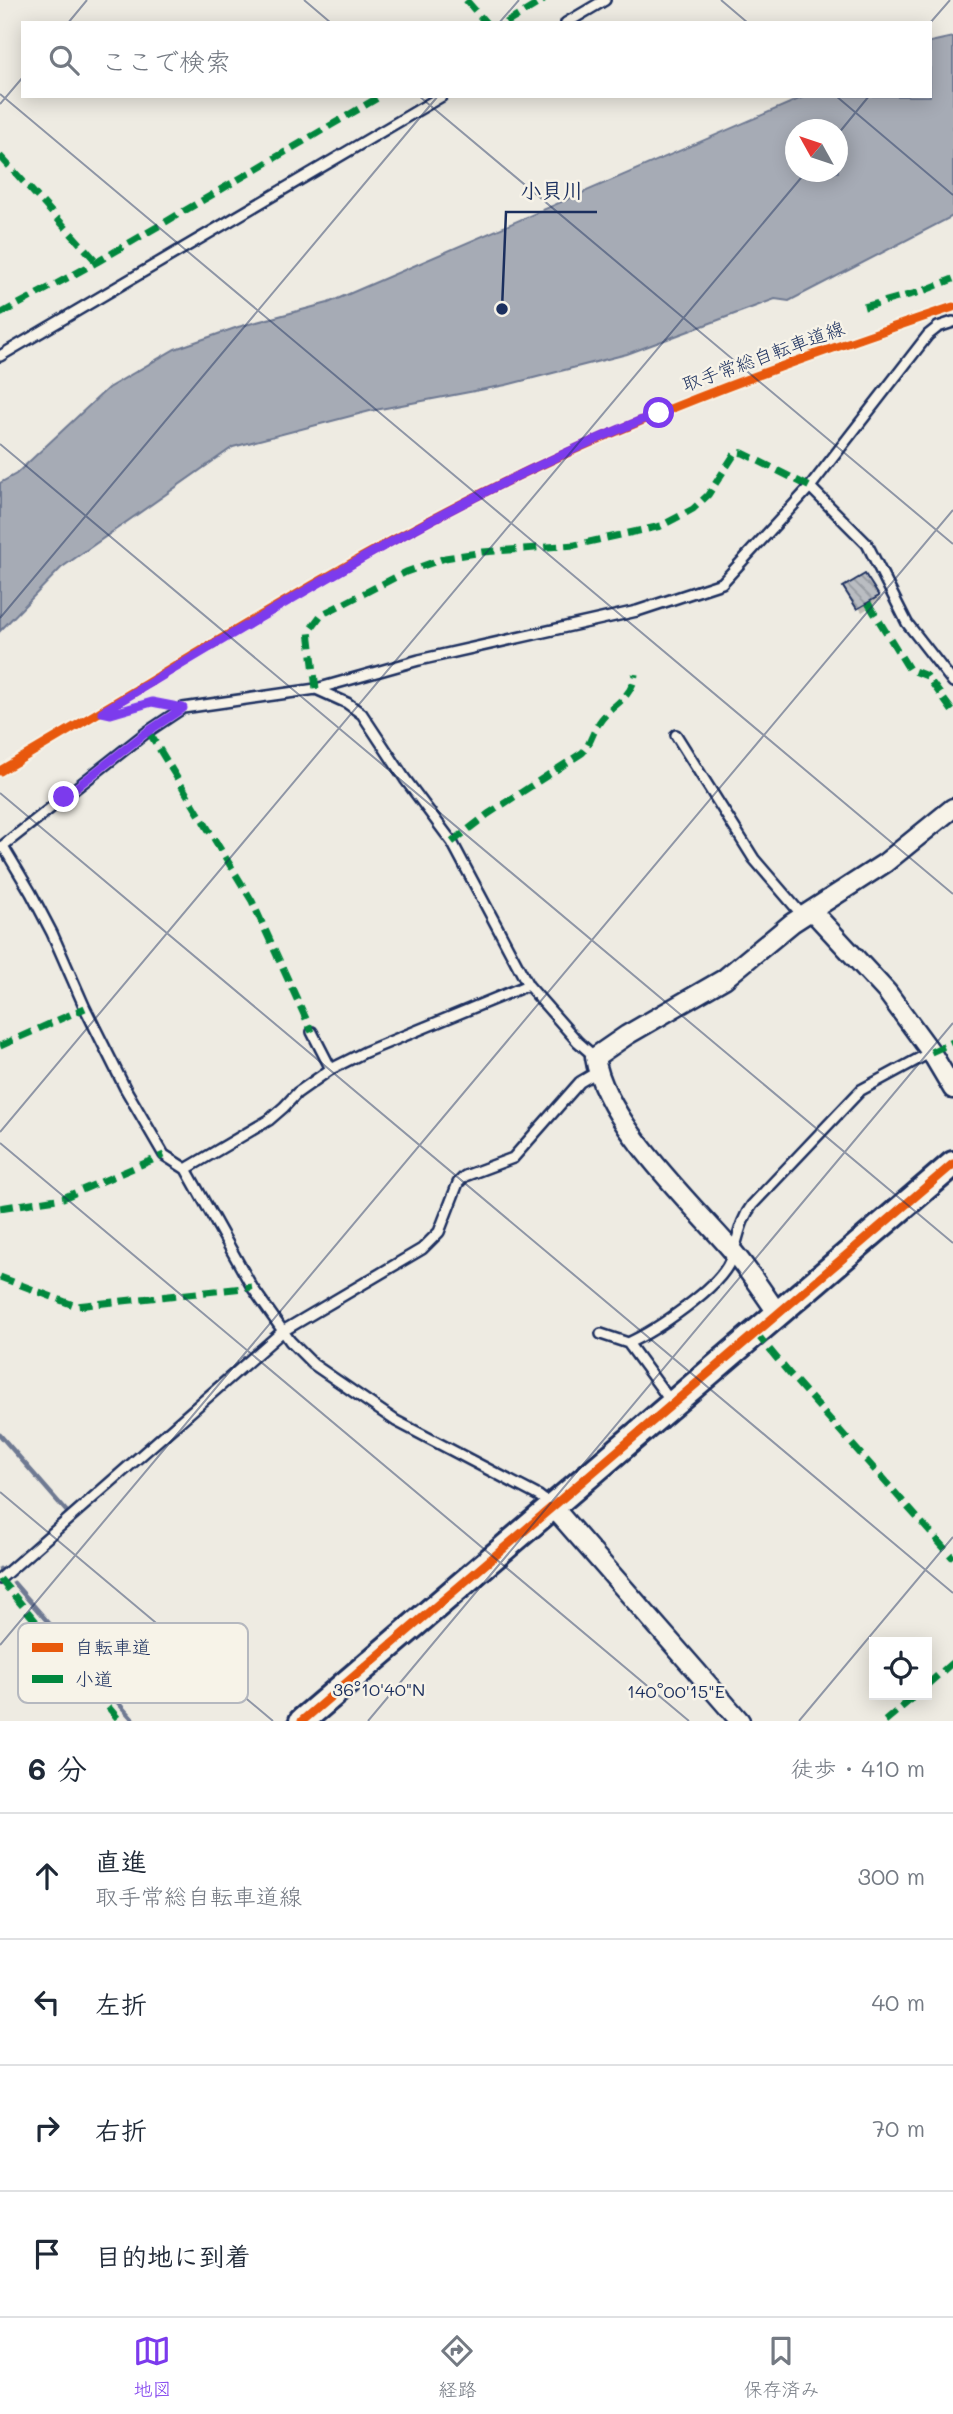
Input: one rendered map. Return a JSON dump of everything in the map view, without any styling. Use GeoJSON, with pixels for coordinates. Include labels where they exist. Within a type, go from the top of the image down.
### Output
{"type":"FeatureCollection","features":[{"type":"Feature","properties":{"kind":"street"},"geometry":{"type":"LineString","coordinates":[[778,1314],[732,1250],[628,1129],[607,1096],[596,1064],[627,1035],[724,979],[773,937],[885,863],[953,808]]}},
{"type":"Feature","properties":{"kind":"street"},"geometry":{"type":"LineString","coordinates":[[807,914],[887,992],[931,1052],[953,1089]]}},
{"type":"Feature","properties":{"kind":"street"},"geometry":{"type":"LineString","coordinates":[[302,1721],[953,1164]]}},
{"type":"Feature","properties":{"kind":"street"},"geometry":{"type":"LineString","coordinates":[[552,1506],[740,1721]]}},
{"type":"Feature","properties":{"kind":"lane"},"geometry":{"type":"LineString","coordinates":[[569,21],[605,0]]}},
{"type":"Feature","properties":{"kind":"lane"},"geometry":{"type":"LineString","coordinates":[[0,356],[439,98]]}},
{"type":"Feature","properties":{"kind":"lane"},"geometry":{"type":"LineString","coordinates":[[552,1506],[539,1496],[386,1415],[313,1364],[283,1331],[252,1287],[186,1169],[164,1156],[125,1088],[85,1008],[52,933],[1,847],[147,732],[183,708],[316,689],[419,660],[637,611],[722,583],[810,487],[928,335],[938,327],[953,322]]}},
{"type":"Feature","properties":{"kind":"lane"},"geometry":{"type":"LineString","coordinates":[[810,487],[867,544],[907,623],[953,682]]}},
{"type":"Feature","properties":{"kind":"lane"},"geometry":{"type":"LineString","coordinates":[[0,1579],[283,1331],[422,1249],[439,1232],[458,1184],[464,1176],[513,1158],[596,1064],[528,985],[444,828],[405,779],[362,714],[347,703],[316,689]]}},
{"type":"Feature","properties":{"kind":"lane"},"geometry":{"type":"LineString","coordinates":[[676,735],[708,790],[754,859],[807,914]]}},
{"type":"Feature","properties":{"kind":"lane"},"geometry":{"type":"LineString","coordinates":[[186,1169],[269,1120],[297,1093],[331,1069],[365,1052],[528,985]]}},
{"type":"Feature","properties":{"kind":"lane"},"geometry":{"type":"LineString","coordinates":[[313,1032],[331,1069]]}},
{"type":"Feature","properties":{"kind":"lane"},"geometry":{"type":"LineString","coordinates":[[628,1343],[663,1323],[704,1291],[727,1266],[740,1227],[752,1205],[854,1096],[879,1079],[931,1052]]}},
{"type":"Feature","properties":{"kind":"lane"},"geometry":{"type":"LineString","coordinates":[[601,1334],[628,1343],[673,1405]]}},
{"type":"Feature","properties":{"kind":"shaded area"},"geometry":{"type":"Polygon","coordinates":[[[953,37],[953,216],[789,301],[775,299],[627,354],[506,385],[370,411],[233,447],[61,568],[0,631],[0,483],[16,474],[108,388],[175,349],[238,327],[328,303],[801,98],[932,98],[932,42],[953,37]]]}},
{"type":"Feature","properties":{"kind":"building"},"geometry":{"type":"Polygon","coordinates":[[[865,574],[879,596],[857,609],[843,587],[865,574]]]}},
{"type":"Feature","properties":{"kind":"waterway"},"geometry":{"type":"LineString","coordinates":[[0,1435],[68,1513]]}},
{"type":"Feature","properties":{"kind":"waterway"},"geometry":{"type":"LineString","coordinates":[[0,1569],[2,1571],[89,1495]]}},
{"type":"Feature","properties":{"kind":"waterway"},"geometry":{"type":"LineString","coordinates":[[14,1583],[49,1623]]}},
{"type":"Feature","properties":{"kind":"waterway"},"geometry":{"type":"LineString","coordinates":[[118,1703],[134,1721]]}},
{"type":"Feature","properties":{"kind":"marked path"},"geometry":{"type":"LineString","coordinates":[[466,0],[484,21]]}},
{"type":"Feature","properties":{"kind":"marked path"},"geometry":{"type":"LineString","coordinates":[[509,21],[544,0]]}},
{"type":"Feature","properties":{"kind":"marked path"},"geometry":{"type":"LineString","coordinates":[[0,314],[97,262],[378,98]]}},
{"type":"Feature","properties":{"kind":"marked path"},"geometry":{"type":"LineString","coordinates":[[0,156],[97,262]]}},
{"type":"Feature","properties":{"kind":"marked path"},"geometry":{"type":"LineString","coordinates":[[864,307],[920,292],[953,279]]}},
{"type":"Feature","properties":{"kind":"marked path"},"geometry":{"type":"LineString","coordinates":[[316,689],[309,631],[321,615],[406,572],[445,558],[483,552],[575,545],[661,526],[693,509],[708,495],[736,452],[810,487]]}},
{"type":"Feature","properties":{"kind":"marked path"},"geometry":{"type":"LineString","coordinates":[[868,603],[909,669],[927,676],[953,712]]}},
{"type":"Feature","properties":{"kind":"marked path"},"geometry":{"type":"LineString","coordinates":[[452,842],[488,814],[582,753],[604,716],[626,696],[635,674]]}},
{"type":"Feature","properties":{"kind":"marked path"},"geometry":{"type":"LineString","coordinates":[[147,732],[252,901],[312,1032]]}},
{"type":"Feature","properties":{"kind":"marked path"},"geometry":{"type":"LineString","coordinates":[[0,1046],[85,1008]]}},
{"type":"Feature","properties":{"kind":"marked path"},"geometry":{"type":"LineString","coordinates":[[931,1052],[953,1042]]}},
{"type":"Feature","properties":{"kind":"marked path"},"geometry":{"type":"LineString","coordinates":[[0,1208],[63,1198],[164,1155]]}},
{"type":"Feature","properties":{"kind":"marked path"},"geometry":{"type":"LineString","coordinates":[[0,1277],[76,1306],[252,1287]]}},
{"type":"Feature","properties":{"kind":"marked path"},"geometry":{"type":"LineString","coordinates":[[756,1333],[953,1558]]}},
{"type":"Feature","properties":{"kind":"marked path"},"geometry":{"type":"LineString","coordinates":[[0,1579],[37,1623]]}},
{"type":"Feature","properties":{"kind":"marked path"},"geometry":{"type":"LineString","coordinates":[[932,1681],[953,1662]]}},
{"type":"Feature","properties":{"kind":"marked path"},"geometry":{"type":"LineString","coordinates":[[885,1721],[910,1700]]}},
{"type":"Feature","properties":{"kind":"marked path"},"geometry":{"type":"LineString","coordinates":[[105,1703],[120,1721]]}},
{"type":"Feature","properties":{"kind":"cycle path","name":"取手常総自転車道線"},"geometry":{"type":"LineString","coordinates":[[0,771],[313,585],[505,482],[615,432],[726,387],[953,307]]}},
{"type":"Feature","properties":{"kind":"cycle path"},"geometry":{"type":"LineString","coordinates":[[302,1721],[953,1164]]}},
{"type":"Feature","properties":{"kind":"place","name":"小貝川"},"geometry":{"type":"Point","coordinates":[502,309]}},
{"type":"Feature","properties":{"kind":"route"},"geometry":{"type":"LineString","coordinates":[[64,797],[147,732],[183,708],[152,702],[111,714],[102,712],[393,539],[506,482],[659,413]]}}]}
